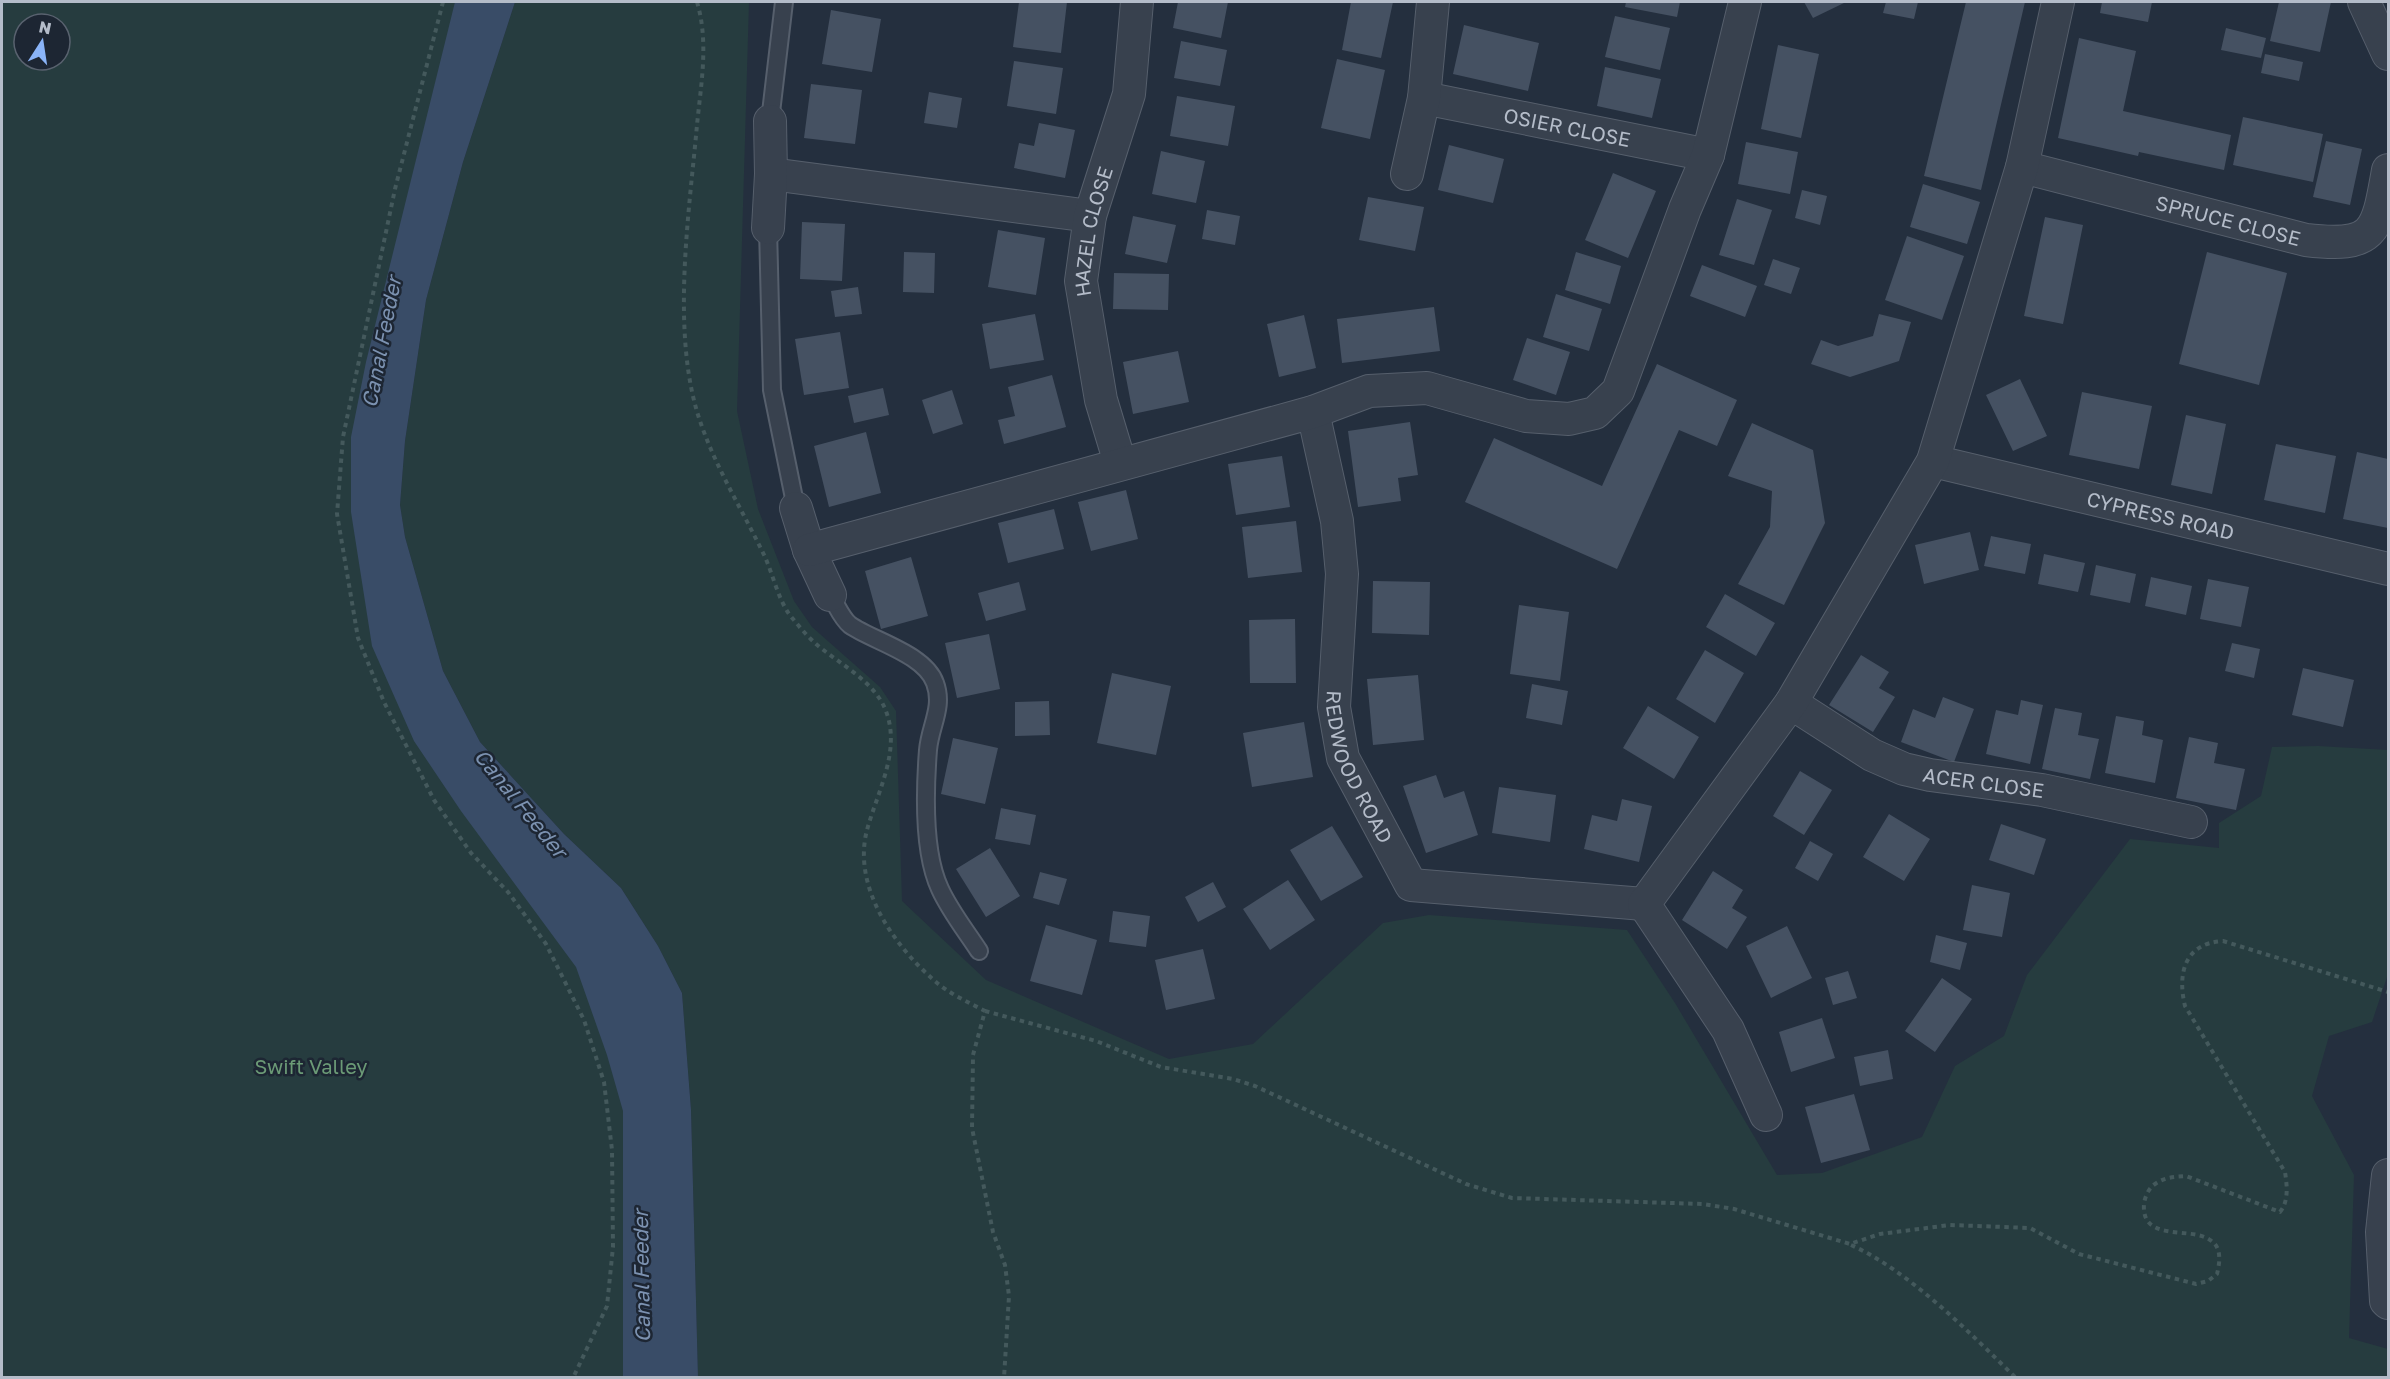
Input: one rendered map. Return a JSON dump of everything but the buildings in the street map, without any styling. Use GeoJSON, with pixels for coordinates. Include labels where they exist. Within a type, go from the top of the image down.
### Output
{"type":"FeatureCollection","features":[{"type":"Feature","properties":{"kind":"street","name":"HAZEL CLOSE"},"geometry":{"type":"LineString","coordinates":[[1120,463],[1101,400],[1080,281],[1090,216],[1129,94],[1137,2]]}},
{"type":"Feature","properties":{"kind":"street"},"geometry":{"type":"LineString","coordinates":[[1407,174],[1424,98],[1433,2]]}},
{"type":"Feature","properties":{"kind":"street"},"geometry":{"type":"LineString","coordinates":[[809,550],[1313,412],[1369,391],[1427,388],[1526,416],[1569,418],[1595,413],[1618,391],[1685,209],[1708,155],[1745,2]]}},
{"type":"Feature","properties":{"kind":"street"},"geometry":{"type":"LineString","coordinates":[[1766,1115],[1728,1030],[1644,903],[1791,704],[1933,461],[2022,167],[2058,2]]}},
{"type":"Feature","properties":{"kind":"street"},"geometry":{"type":"LineString","coordinates":[[2364,2],[2388,54]]}},
{"type":"Feature","properties":{"kind":"street","name":"OSIER CLOSE"},"geometry":{"type":"LineString","coordinates":[[1424,98],[1708,155]]}},
{"type":"Feature","properties":{"kind":"street"},"geometry":{"type":"LineString","coordinates":[[768,228],[771,174],[770,121]]}},
{"type":"Feature","properties":{"kind":"street","name":"SPRUCE CLOSE"},"geometry":{"type":"LineString","coordinates":[[2022,167],[2306,240],[2349,243],[2368,232],[2377,221],[2388,170]]}},
{"type":"Feature","properties":{"kind":"street"},"geometry":{"type":"LineString","coordinates":[[771,174],[1090,216]]}},
{"type":"Feature","properties":{"kind":"street","name":"REDWOOD ROAD"},"geometry":{"type":"LineString","coordinates":[[1313,412],[1337,521],[1341,563],[1334,707],[1343,758],[1411,885],[1644,903]]}},
{"type":"Feature","properties":{"kind":"street","name":"CYPRESS ROAD"},"geometry":{"type":"LineString","coordinates":[[1933,461],[2388,569]]}},
{"type":"Feature","properties":{"kind":"street"},"geometry":{"type":"LineString","coordinates":[[796,508],[809,550],[830,595]]}},
{"type":"Feature","properties":{"kind":"street","name":"ACER CLOSE"},"geometry":{"type":"LineString","coordinates":[[1791,704],[1872,755],[1904,769],[1930,775],[2042,790],[2191,822]]}},
{"type":"Feature","properties":{"kind":"street"},"geometry":{"type":"LineString","coordinates":[[2388,1174],[2382,1232],[2386,1301],[2388,1303]]}},
{"type":"Feature","properties":{"kind":"lane"},"geometry":{"type":"LineString","coordinates":[[770,121],[784,2]]}},
{"type":"Feature","properties":{"kind":"lane"},"geometry":{"type":"LineString","coordinates":[[768,228],[772,390],[796,508]]}},
{"type":"Feature","properties":{"kind":"lane"},"geometry":{"type":"LineString","coordinates":[[830,595],[848,624],[915,660],[935,681],[940,704],[928,747],[927,819],[932,859],[939,889],[979,951]]}},
{"type":"Feature","properties":{"kind":"path"},"geometry":{"type":"LineString","coordinates":[[443,2],[394,189],[343,437],[337,514],[358,638],[384,702],[434,800],[471,854],[508,892],[546,944],[584,1020],[604,1082],[612,1172],[613,1247],[607,1306],[573,1377]]}},
{"type":"Feature","properties":{"kind":"path"},"geometry":{"type":"LineString","coordinates":[[697,2],[705,47],[684,275],[687,356],[699,419],[766,559],[787,611],[812,641],[866,683],[887,712],[890,748],[885,779],[867,830],[863,853],[868,888],[896,939],[915,961],[937,983],[985,1011],[1096,1041],[1161,1067],[1187,1074],[1233,1079],[1255,1086],[1350,1128],[1424,1165],[1488,1191],[1512,1198],[1703,1204],[1734,1209],[1850,1245],[1887,1266],[1928,1298],[1959,1323],[2016,1377]]}},
{"type":"Feature","properties":{"kind":"path"},"geometry":{"type":"LineString","coordinates":[[1850,1245],[1880,1234],[1950,1226],[2030,1228],[2079,1254],[2186,1283],[2208,1281],[2217,1274],[2218,1250],[2211,1240],[2202,1236],[2160,1231],[2152,1225],[2144,1210],[2145,1200],[2151,1187],[2170,1177],[2186,1176],[2280,1212],[2284,1207],[2287,1186],[2285,1172],[2185,1006],[2182,984],[2185,967],[2192,951],[2206,942],[2232,943],[2388,992]]}},
{"type":"Feature","properties":{"kind":"path"},"geometry":{"type":"LineString","coordinates":[[985,1011],[973,1056],[972,1128],[993,1232],[1005,1265],[1009,1296],[1005,1377]]}},
{"type":"Feature","properties":{"kind":"green space","name":"Swift Valley"},"geometry":{"type":"Polygon","coordinates":[[[2,2],[482,2],[384,429],[403,644],[610,948],[662,1377],[2,1377],[2,2]]]}},
{"type":"Feature","properties":{"kind":"green space"},"geometry":{"type":"Polygon","coordinates":[[[515,2],[749,2],[737,411],[758,509],[794,601],[812,627],[880,687],[896,711],[902,901],[986,980],[1169,1059],[1253,1044],[1383,923],[1429,915],[1627,930],[1675,1003],[1777,1175],[1822,1173],[1922,1137],[1955,1066],[2004,1036],[2027,975],[2130,839],[2219,848],[2219,823],[2261,796],[2272,747],[2318,746],[2388,750],[2388,974],[2372,1022],[2329,1036],[2312,1096],[2354,1175],[2349,1338],[2388,1349],[2388,1377],[698,1377],[691,1110],[682,993],[658,946],[621,888],[564,834],[480,742],[443,671],[405,537],[400,505],[405,441],[426,300],[463,162],[515,2]]]}},
{"type":"Feature","properties":{"kind":"water","name":"Canal Feeder"},"geometry":{"type":"Polygon","coordinates":[[[455,2],[515,2],[463,162],[426,300],[405,441],[400,505],[405,537],[443,671],[480,742],[564,834],[621,888],[658,946],[682,993],[691,1110],[698,1377],[623,1377],[623,1111],[607,1055],[576,967],[461,811],[414,741],[372,646],[351,512],[351,437],[366,362],[455,2]]]}}]}
